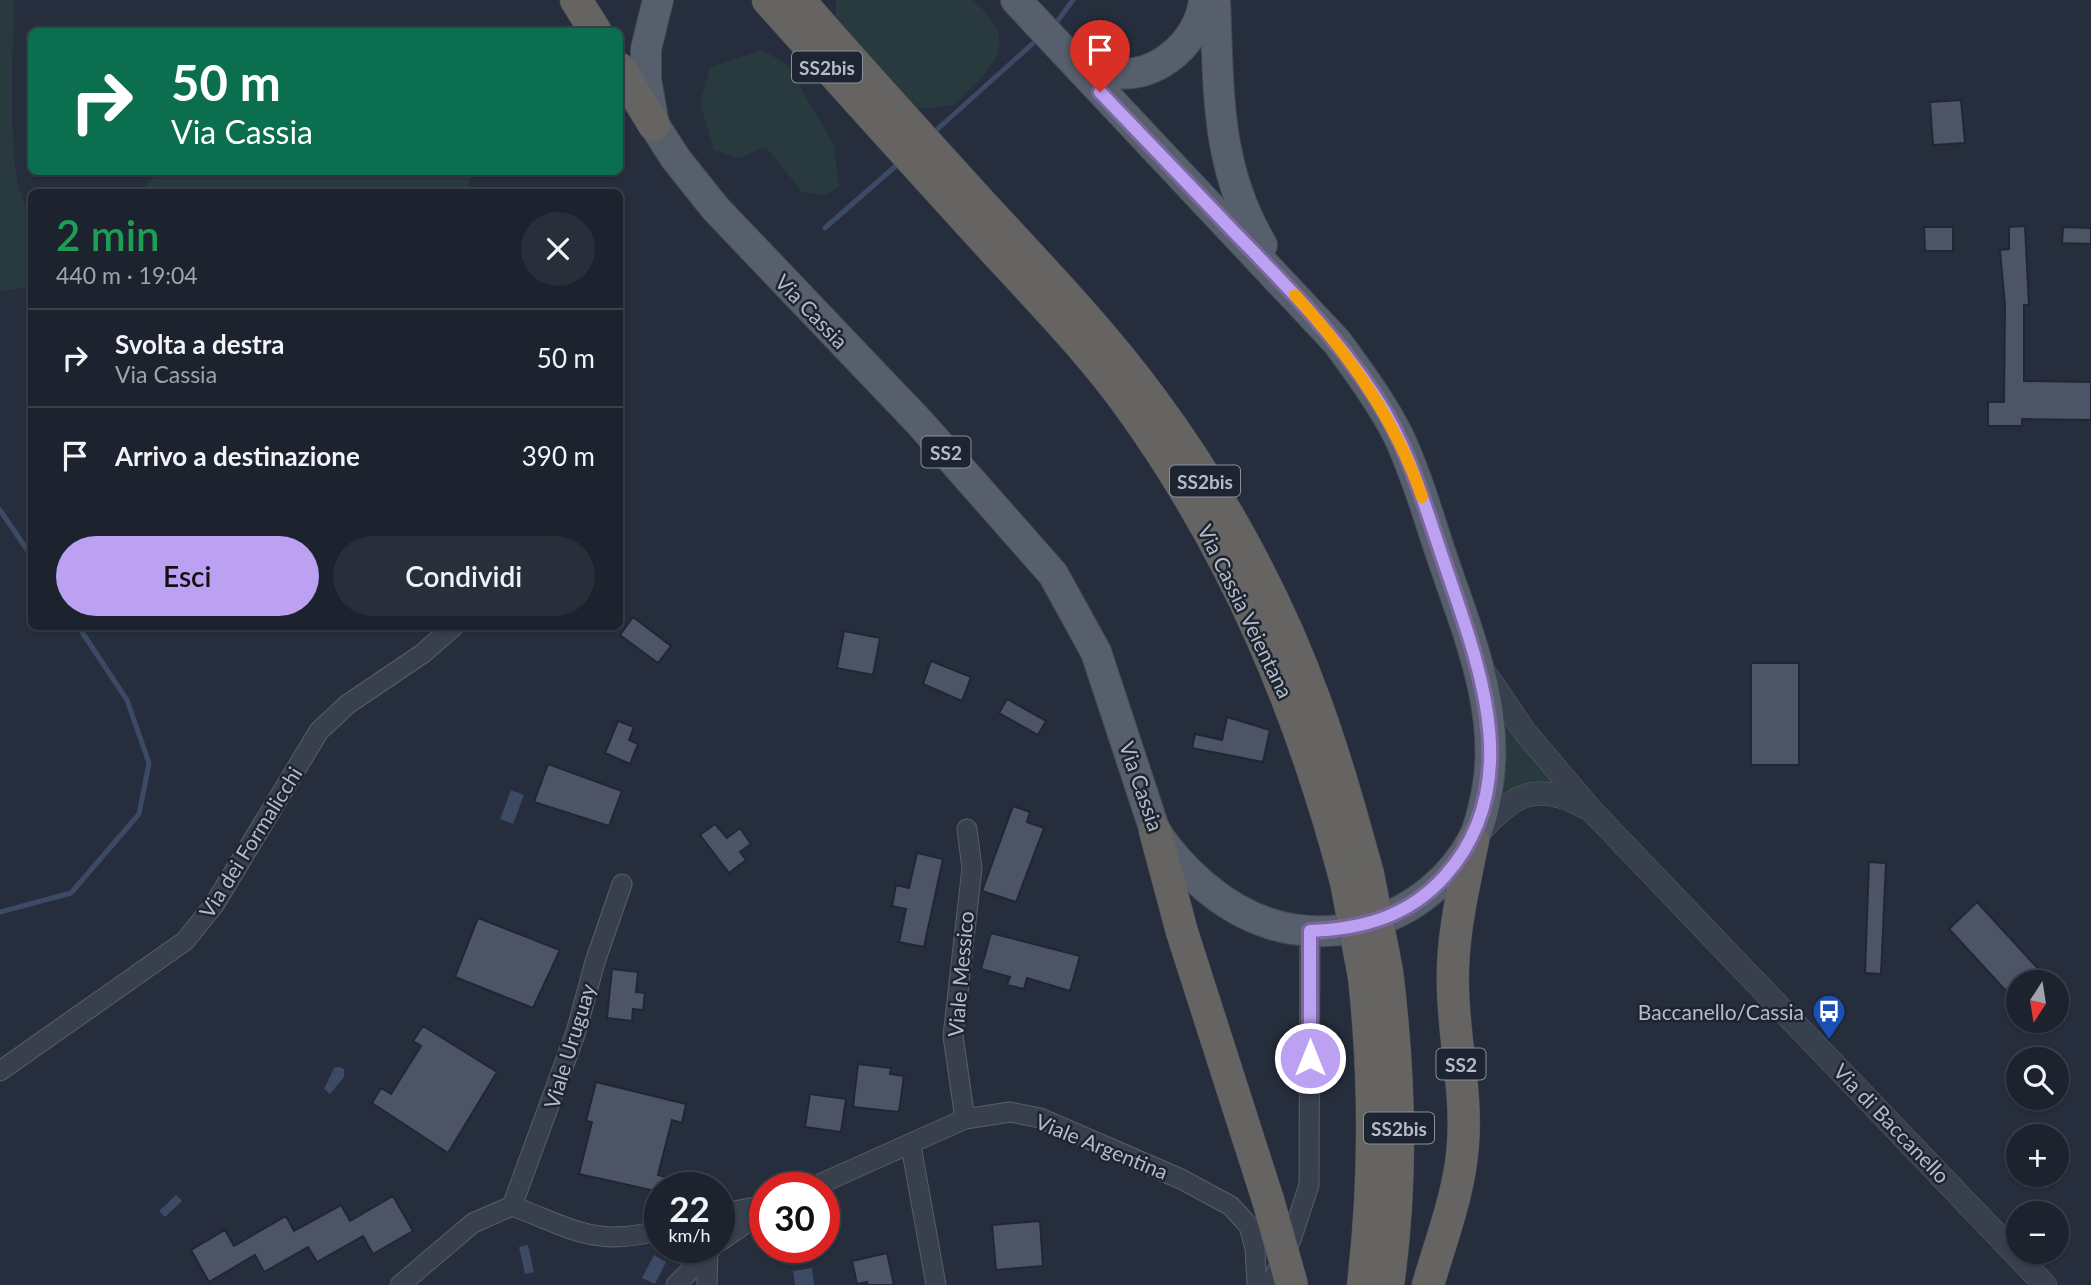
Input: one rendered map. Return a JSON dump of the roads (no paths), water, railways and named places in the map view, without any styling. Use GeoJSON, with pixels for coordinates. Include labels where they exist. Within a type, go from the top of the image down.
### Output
{"type":"FeatureCollection","features":[{"type":"Feature","properties":{"kind":"highway"},"geometry":{"type":"LineString","coordinates":[[576,0],[594,28]]}},
{"type":"Feature","properties":{"kind":"highway","name":"Via Cassia Veientana"},"geometry":{"type":"LineString","coordinates":[[768,0],[925,158],[1126,403],[1200,517],[1247,604],[1292,705],[1323,795],[1357,878],[1376,974],[1395,1032],[1399,1135],[1395,1236],[1388,1285]]}},
{"type":"Feature","properties":{"kind":"highway","name":"Via Cassia Veientana"},"geometry":{"type":"LineString","coordinates":[[799,0],[895,127]]}},
{"type":"Feature","properties":{"kind":"highway"},"geometry":{"type":"LineString","coordinates":[[623,74],[654,125]]}},
{"type":"Feature","properties":{"kind":"highway","name":"SS2"},"geometry":{"type":"LineString","coordinates":[[1154,831],[1182,932],[1268,1200],[1292,1285]]}},
{"type":"Feature","properties":{"kind":"highway","name":"SS2"},"geometry":{"type":"LineString","coordinates":[[1428,1285],[1452,1203],[1463,1148],[1465,1097],[1455,1025],[1453,954],[1473,841]]}},
{"type":"Feature","properties":{"kind":"highway","name":"Via Cassia Veientana"},"geometry":{"type":"LineString","coordinates":[[1363,1285],[1370,1230],[1372,1048],[1376,974]]}},
{"type":"Feature","properties":{"kind":"main road","name":"Via Cassia"},"geometry":{"type":"LineString","coordinates":[[658,0],[646,49],[646,79],[654,125],[676,159],[723,217],[920,423],[1053,574],[1096,652],[1154,831],[1173,856],[1228,903],[1268,923],[1310,931],[1368,924],[1406,909],[1440,882],[1473,841],[1485,801],[1490,763],[1487,711],[1476,658],[1413,471],[1398,435],[1376,397],[1337,342],[1016,0]]}},
{"type":"Feature","properties":{"kind":"main road","name":"Via Cassia"},"geometry":{"type":"LineString","coordinates":[[1051,40],[1117,73],[1137,71],[1161,63],[1182,48],[1196,31],[1204,0]]}},
{"type":"Feature","properties":{"kind":"main road","name":"Via Cassia"},"geometry":{"type":"LineString","coordinates":[[1215,0],[1219,94],[1231,181],[1245,216],[1286,285]]}},
{"type":"Feature","properties":{"kind":"street","name":"Via dei Formalicchi"},"geometry":{"type":"LineString","coordinates":[[0,1071],[185,940],[214,905],[318,731],[348,704],[422,654],[449,630]]}},
{"type":"Feature","properties":{"kind":"street","name":"Via di Baccanello"},"geometry":{"type":"LineString","coordinates":[[1476,658],[1525,732],[1592,811],[2045,1285]]}},
{"type":"Feature","properties":{"kind":"street","name":"Via di Baccanello"},"geometry":{"type":"LineString","coordinates":[[1473,841],[1500,809],[1516,797],[1528,794],[1559,796],[1592,811]]}},
{"type":"Feature","properties":{"kind":"street","name":"Viale Messico"},"geometry":{"type":"LineString","coordinates":[[965,1119],[953,1035],[972,868],[967,829]]}},
{"type":"Feature","properties":{"kind":"street","name":"Viale Uruguay"},"geometry":{"type":"LineString","coordinates":[[512,1206],[576,1032],[595,962],[622,884]]}},
{"type":"Feature","properties":{"kind":"street"},"geometry":{"type":"LineString","coordinates":[[1270,1285],[1292,1237],[1309,1185],[1310,931]]}},
{"type":"Feature","properties":{"kind":"street","name":"Viale Argentina"},"geometry":{"type":"LineString","coordinates":[[840,1176],[911,1146],[965,1119],[1010,1112],[1040,1118],[1181,1179],[1231,1206],[1249,1226],[1255,1248],[1256,1285]]}},
{"type":"Feature","properties":{"kind":"street"},"geometry":{"type":"LineString","coordinates":[[911,1146],[936,1285]]}},
{"type":"Feature","properties":{"kind":"street"},"geometry":{"type":"LineString","coordinates":[[400,1285],[473,1223],[512,1206],[596,1238],[631,1238],[644,1234]]}},
{"type":"Feature","properties":{"kind":"street"},"geometry":{"type":"LineString","coordinates":[[676,1285],[697,1263]]}},
{"type":"Feature","properties":{"kind":"street"},"geometry":{"type":"LineString","coordinates":[[707,1285],[710,1263]]}},
{"type":"Feature","properties":{"kind":"water"},"geometry":{"type":"Polygon","coordinates":[[[511,790],[524,795],[513,824],[500,819],[511,790]]]}},
{"type":"Feature","properties":{"kind":"water"},"geometry":{"type":"Polygon","coordinates":[[[334,1068],[344,1069],[344,1077],[330,1094],[324,1089],[334,1068]]]}},
{"type":"Feature","properties":{"kind":"water"},"geometry":{"type":"Polygon","coordinates":[[[176,1195],[182,1201],[165,1217],[159,1211],[176,1195]]]}},
{"type":"Feature","properties":{"kind":"water"},"geometry":{"type":"Polygon","coordinates":[[[528,1245],[534,1272],[525,1274],[519,1247],[528,1245]]]}},
{"type":"Feature","properties":{"kind":"water"},"geometry":{"type":"Polygon","coordinates":[[[650,1263],[666,1263],[655,1284],[642,1278],[650,1263]]]}},
{"type":"Feature","properties":{"kind":"water"},"geometry":{"type":"Polygon","coordinates":[[[812,1268],[814,1285],[795,1285],[793,1271],[812,1268]]]}},
{"type":"Feature","properties":{"kind":"waterway"},"geometry":{"type":"LineString","coordinates":[[1053,27],[1073,0]]}},
{"type":"Feature","properties":{"kind":"waterway"},"geometry":{"type":"LineString","coordinates":[[932,134],[1040,37]]}},
{"type":"Feature","properties":{"kind":"waterway"},"geometry":{"type":"LineString","coordinates":[[825,228],[899,163]]}},
{"type":"Feature","properties":{"kind":"waterway"},"geometry":{"type":"LineString","coordinates":[[0,510],[28,551]]}},
{"type":"Feature","properties":{"kind":"waterway"},"geometry":{"type":"LineString","coordinates":[[0,912],[71,893],[139,814],[149,763],[127,700],[81,630]]}},
{"type":"Feature","properties":{"kind":"place","name":"Baccanello/Cassia"},"geometry":{"type":"Point","coordinates":[1829,1041]}}]}
